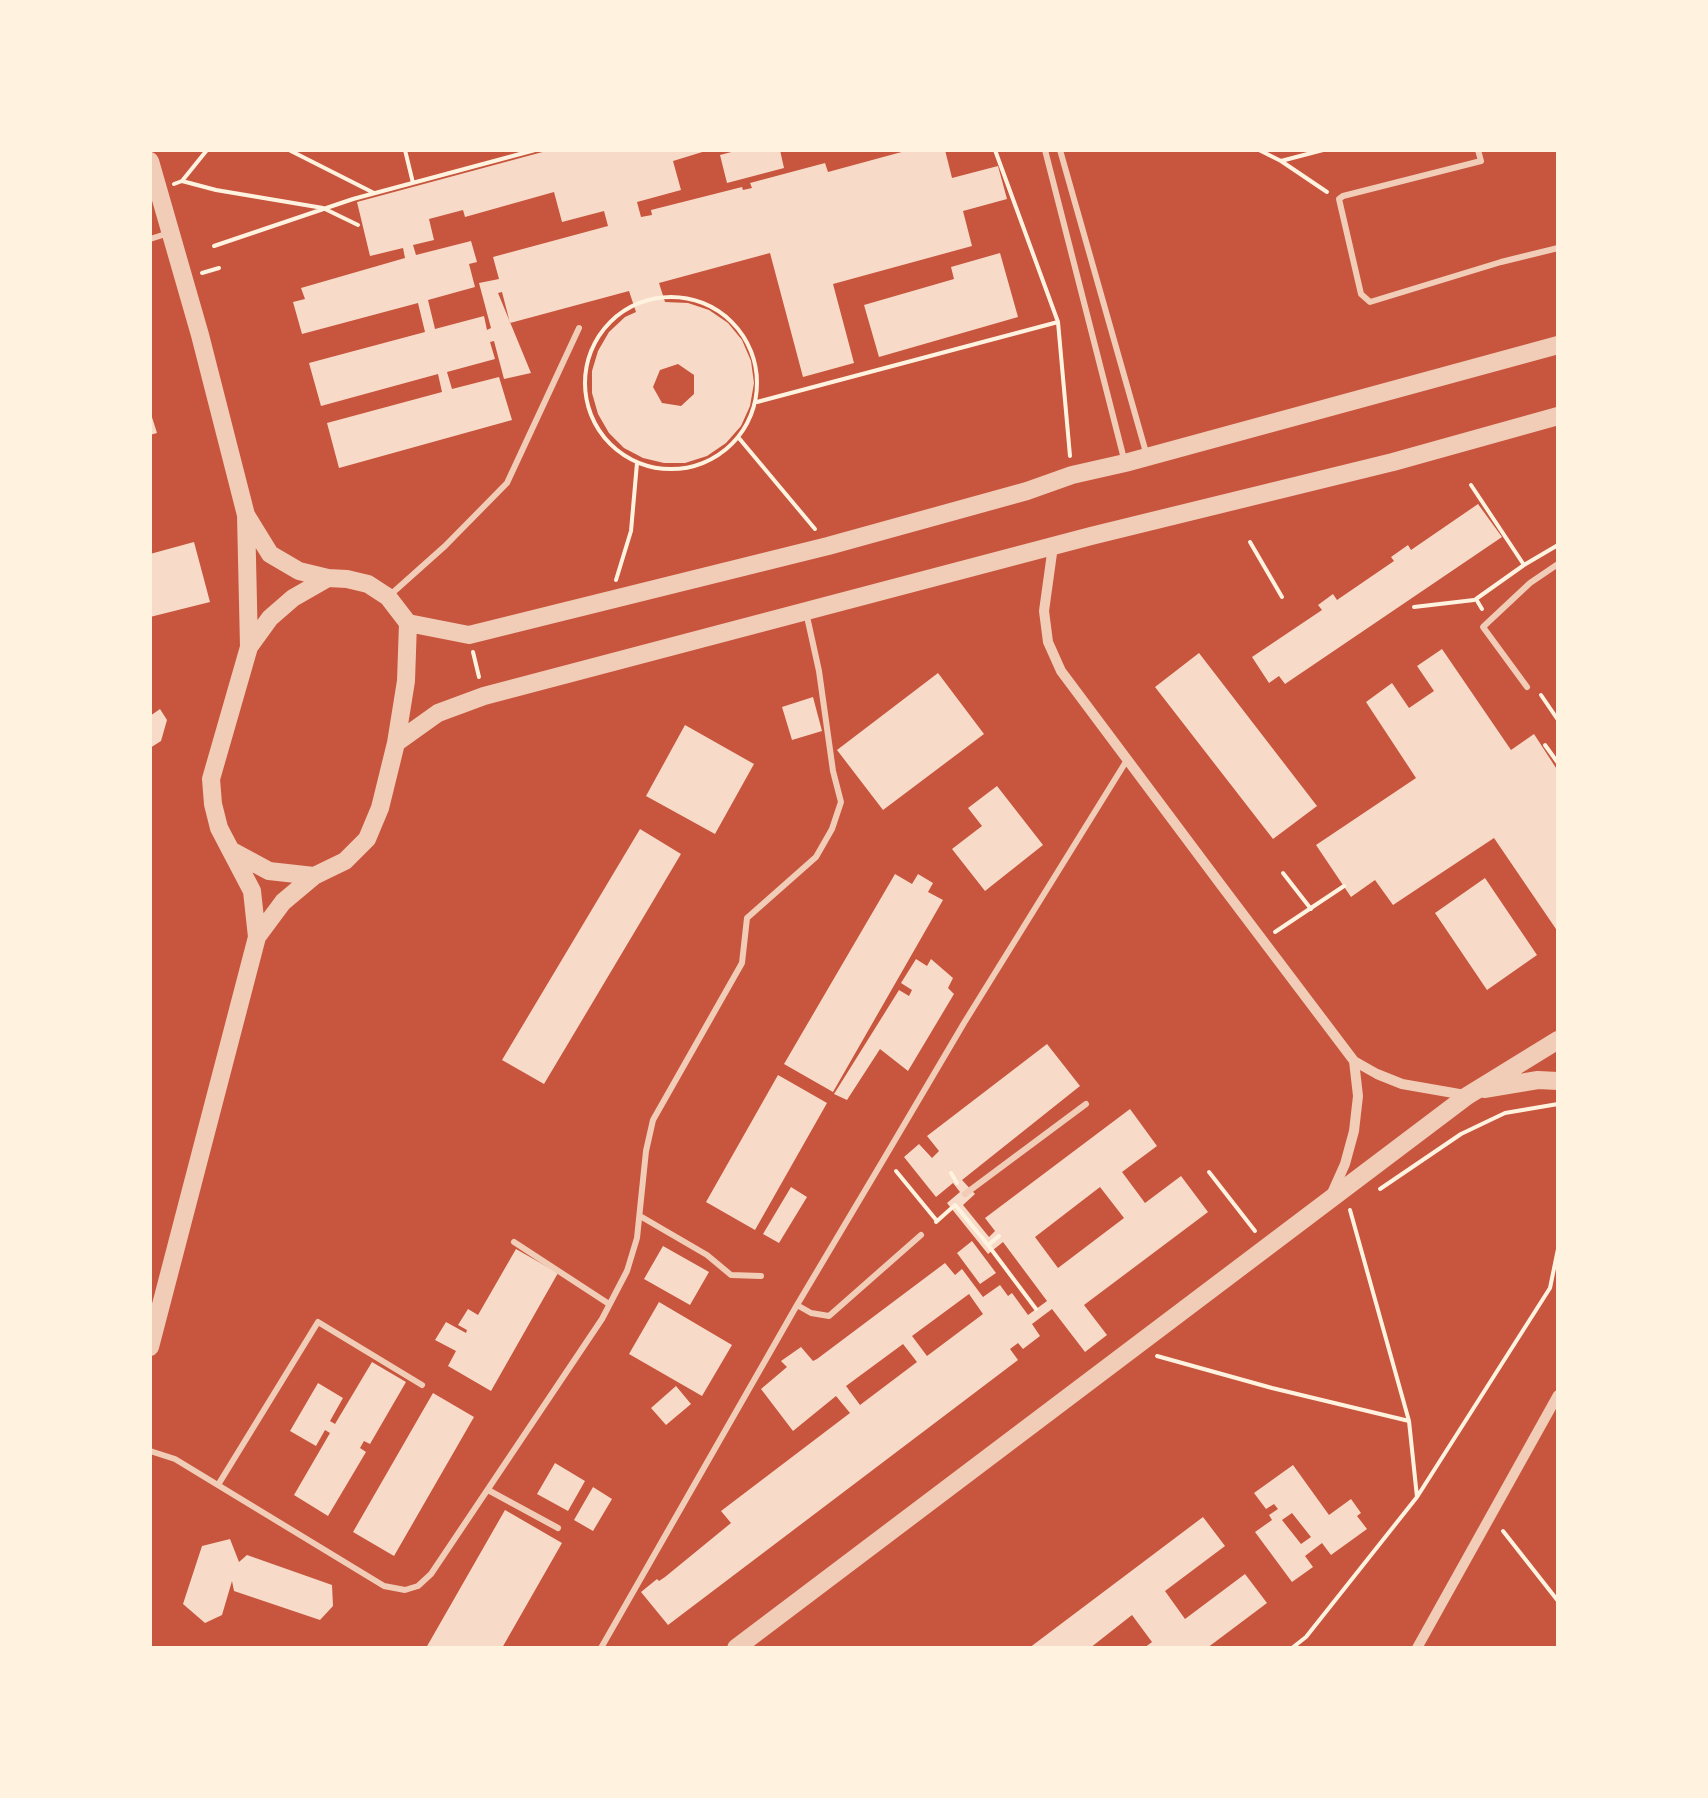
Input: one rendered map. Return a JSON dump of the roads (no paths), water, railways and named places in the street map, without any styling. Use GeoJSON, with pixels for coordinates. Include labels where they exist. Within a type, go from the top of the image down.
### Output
{"type":"FeatureCollection","features":[{"type":"Feature","properties":{"kind":"street"},"geometry":{"type":"LineString","coordinates":[[150,161],[246,516],[249,647],[212,779],[219,828],[252,890],[257,937],[150,1347]]}},
{"type":"Feature","properties":{"kind":"street"},"geometry":{"type":"LineString","coordinates":[[408,623],[469,636],[828,546],[1072,475],[1558,345]]}},
{"type":"Feature","properties":{"kind":"street"},"geometry":{"type":"LineString","coordinates":[[396,743],[438,713],[484,696],[1558,416]]}},
{"type":"Feature","properties":{"kind":"street"},"geometry":{"type":"LineString","coordinates":[[246,516],[270,554],[299,570],[368,584],[388,596],[408,623],[406,681],[396,743],[368,840],[345,861],[314,876],[283,902],[257,937]]}},
{"type":"Feature","properties":{"kind":"street"},"geometry":{"type":"LineString","coordinates":[[1053,546],[1044,611],[1048,642],[1061,671],[1354,1061],[1402,1084],[1470,1093],[1538,1080],[1558,1081]]}},
{"type":"Feature","properties":{"kind":"street"},"geometry":{"type":"LineString","coordinates":[[249,647],[270,618],[293,598],[328,578]]}},
{"type":"Feature","properties":{"kind":"street"},"geometry":{"type":"LineString","coordinates":[[232,851],[269,871],[314,876]]}},
{"type":"Feature","properties":{"kind":"street"},"geometry":{"type":"LineString","coordinates":[[736,1648],[1470,1093],[1558,1040]]}},
{"type":"Feature","properties":{"kind":"street"},"geometry":{"type":"LineString","coordinates":[[1330,1198],[1354,1130],[1358,1096],[1354,1061]]}},
{"type":"Feature","properties":{"kind":"street"},"geometry":{"type":"LineString","coordinates":[[1417,1648],[1553,1414],[1558,1395]]}},
{"type":"Feature","properties":{"kind":"lane"},"geometry":{"type":"LineString","coordinates":[[1045,150],[1125,463]]}},
{"type":"Feature","properties":{"kind":"lane"},"geometry":{"type":"LineString","coordinates":[[1060,150],[1147,457]]}},
{"type":"Feature","properties":{"kind":"lane"},"geometry":{"type":"LineString","coordinates":[[1478,150],[1481,161],[1339,199],[1362,294],[1370,302],[1558,248]]}},
{"type":"Feature","properties":{"kind":"lane"},"geometry":{"type":"LineString","coordinates":[[150,239],[170,233]]}},
{"type":"Feature","properties":{"kind":"lane"},"geometry":{"type":"LineString","coordinates":[[388,596],[446,546],[507,483],[579,328]]}},
{"type":"Feature","properties":{"kind":"lane"},"geometry":{"type":"LineString","coordinates":[[1528,687],[1483,627],[1530,583],[1558,564]]}},
{"type":"Feature","properties":{"kind":"lane"},"geometry":{"type":"LineString","coordinates":[[150,1450],[174,1459],[384,1586],[405,1590],[418,1586],[431,1574],[627,1271],[637,1238],[652,1120],[742,963],[746,918],[816,858],[832,829],[841,802],[806,611]]}},
{"type":"Feature","properties":{"kind":"lane"},"geometry":{"type":"LineString","coordinates":[[602,1648],[797,1305],[1128,759]]}},
{"type":"Feature","properties":{"kind":"lane"},"geometry":{"type":"LineString","coordinates":[[965,1194],[1086,1104]]}},
{"type":"Feature","properties":{"kind":"lane"},"geometry":{"type":"LineString","coordinates":[[640,1216],[707,1255],[731,1275],[761,1276]]}},
{"type":"Feature","properties":{"kind":"lane"},"geometry":{"type":"LineString","coordinates":[[797,1305],[828,1316],[921,1235]]}},
{"type":"Feature","properties":{"kind":"lane"},"geometry":{"type":"LineString","coordinates":[[514,1242],[609,1304]]}},
{"type":"Feature","properties":{"kind":"lane"},"geometry":{"type":"LineString","coordinates":[[218,1485],[318,1322],[422,1385]]}},
{"type":"Feature","properties":{"kind":"lane"},"geometry":{"type":"LineString","coordinates":[[488,1490],[558,1528]]}}]}
